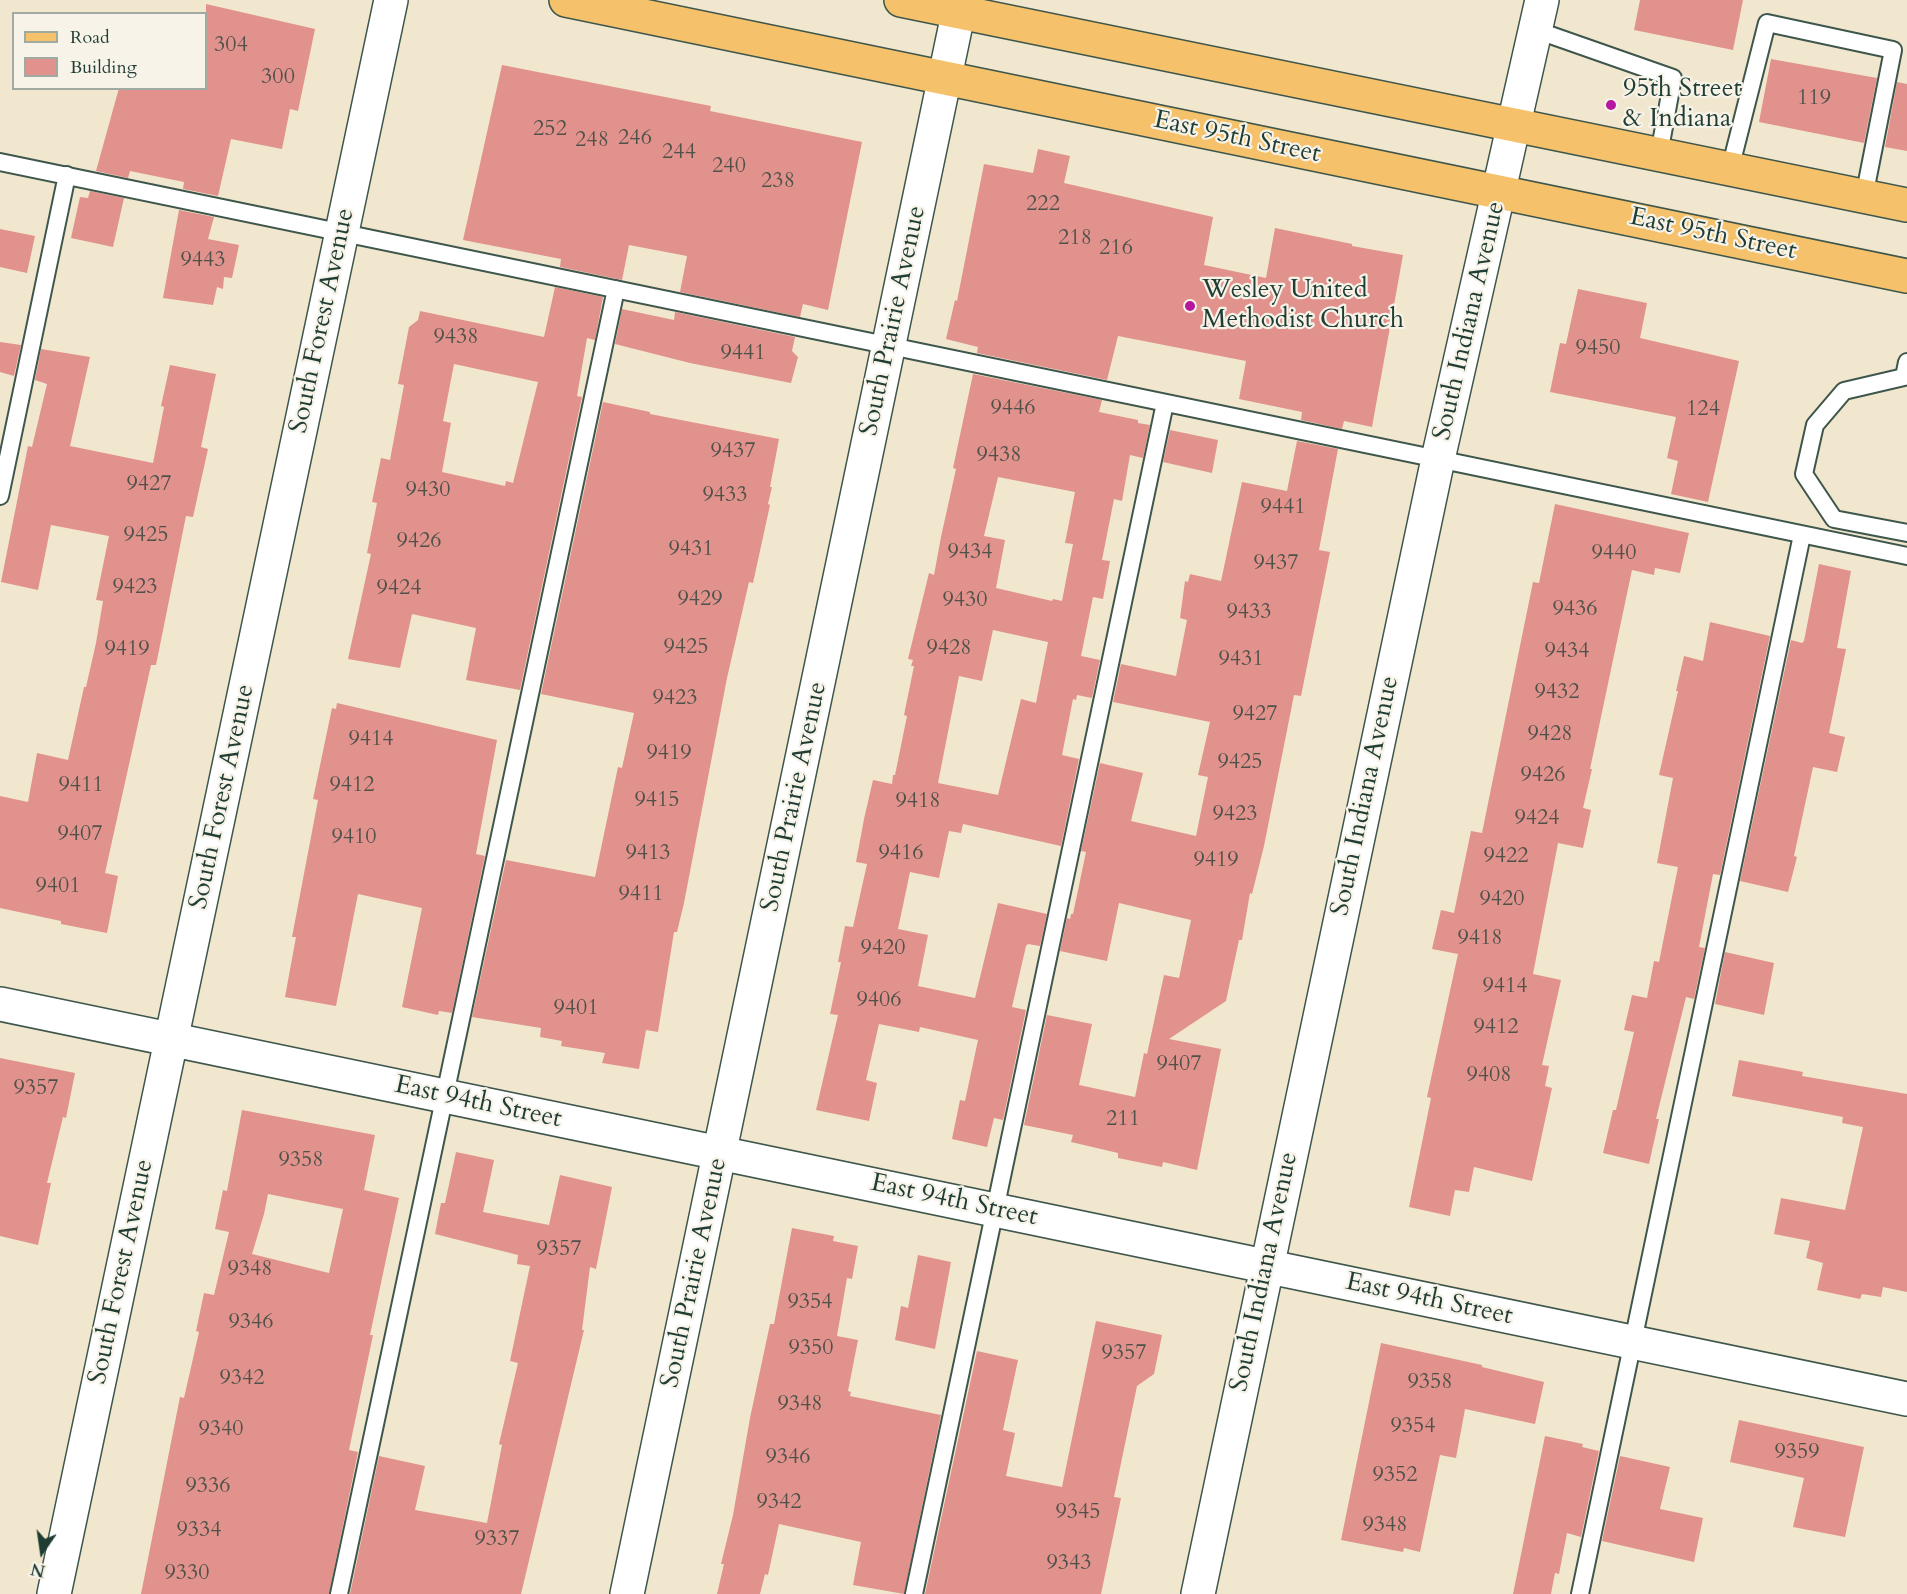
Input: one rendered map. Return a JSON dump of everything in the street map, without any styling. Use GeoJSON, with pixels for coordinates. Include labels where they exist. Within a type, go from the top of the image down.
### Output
{"type":"FeatureCollection","features":[{"type":"Feature","properties":{"kind":"main road","name":"East 95th Street"},"geometry":{"type":"LineString","coordinates":[[566,0],[1907,276]]}},
{"type":"Feature","properties":{"kind":"main road"},"geometry":{"type":"LineString","coordinates":[[901,0],[959,6],[1514,125],[1907,206]]}},
{"type":"Feature","properties":{"kind":"street","name":"South Forest Avenue"},"geometry":{"type":"LineString","coordinates":[[54,1594],[391,0]]}},
{"type":"Feature","properties":{"kind":"street","name":"South Prairie Avenue"},"geometry":{"type":"LineString","coordinates":[[627,1594],[959,6]]}},
{"type":"Feature","properties":{"kind":"street","name":"South Indiana Avenue"},"geometry":{"type":"LineString","coordinates":[[1197,1594],[1438,459],[1539,15]]}},
{"type":"Feature","properties":{"kind":"street","name":"East 94th Street"},"geometry":{"type":"LineString","coordinates":[[0,1004],[1907,1399]]}},
{"type":"Feature","properties":{"kind":"lane"},"geometry":{"type":"LineString","coordinates":[[1539,15],[1672,78],[1659,154]]}},
{"type":"Feature","properties":{"kind":"lane"},"geometry":{"type":"LineString","coordinates":[[1730,169],[1767,23],[1893,50],[1864,197]]}},
{"type":"Feature","properties":{"kind":"lane"},"geometry":{"type":"LineString","coordinates":[[0,162],[1907,556]]}},
{"type":"Feature","properties":{"kind":"lane"},"geometry":{"type":"LineString","coordinates":[[0,496],[67,175]]}},
{"type":"Feature","properties":{"kind":"lane"},"geometry":{"type":"LineString","coordinates":[[339,1594],[616,289]]}},
{"type":"Feature","properties":{"kind":"lane"},"geometry":{"type":"LineString","coordinates":[[1906,373],[1844,391],[1815,425],[1804,474],[1834,519],[1907,532]]}},
{"type":"Feature","properties":{"kind":"lane"},"geometry":{"type":"LineString","coordinates":[[914,1594],[1165,403]]}},
{"type":"Feature","properties":{"kind":"lane"},"geometry":{"type":"LineString","coordinates":[[1580,1594],[1802,535]]}},
{"type":"Feature","properties":{"kind":"building"},"geometry":{"type":"Polygon","coordinates":[[[1640,0],[1743,0],[1733,50],[1634,30],[1640,0]]]}},
{"type":"Feature","properties":{"kind":"building"},"geometry":{"type":"Polygon","coordinates":[[[206,4],[315,29],[298,111],[290,109],[282,149],[231,139],[218,196],[183,189],[184,182],[130,171],[128,178],[96,171],[118,90],[207,90],[206,4]]]}},
{"type":"Feature","properties":{"kind":"building"},"geometry":{"type":"Polygon","coordinates":[[[1771,59],[1877,78],[1864,143],[1759,122],[1771,59]]]}},
{"type":"Feature","properties":{"kind":"building"},"geometry":{"type":"Polygon","coordinates":[[[502,65],[711,106],[710,111],[862,142],[828,310],[803,304],[800,317],[680,292],[687,256],[629,245],[622,280],[560,267],[561,259],[463,240],[502,65]]]}},
{"type":"Feature","properties":{"kind":"building"},"geometry":{"type":"Polygon","coordinates":[[[1897,82],[1907,84],[1907,151],[1885,147],[1897,82]]]}},
{"type":"Feature","properties":{"kind":"building"},"geometry":{"type":"Polygon","coordinates":[[[1038,149],[1070,156],[1064,183],[1213,217],[1204,265],[1266,278],[1275,228],[1403,255],[1372,427],[1344,421],[1342,429],[1301,420],[1302,412],[1239,399],[1246,361],[1118,336],[1107,380],[977,353],[978,347],[946,339],[955,300],[957,301],[984,164],[1033,173],[1038,149]]]}},
{"type":"Feature","properties":{"kind":"building"},"geometry":{"type":"Polygon","coordinates":[[[90,191],[124,198],[113,247],[71,238],[80,197],[88,198],[90,191]]]}},
{"type":"Feature","properties":{"kind":"building"},"geometry":{"type":"Polygon","coordinates":[[[179,210],[214,217],[208,239],[239,245],[232,278],[224,277],[223,289],[217,287],[213,305],[163,298],[179,210]]]}},
{"type":"Feature","properties":{"kind":"building"},"geometry":{"type":"Polygon","coordinates":[[[0,229],[35,236],[27,273],[0,267],[0,229]]]}},
{"type":"Feature","properties":{"kind":"building"},"geometry":{"type":"Polygon","coordinates":[[[555,287],[603,297],[595,340],[587,338],[577,396],[582,397],[520,690],[466,680],[476,628],[412,614],[400,668],[348,659],[371,554],[367,553],[377,503],[372,502],[381,458],[390,460],[404,385],[398,384],[409,327],[418,320],[420,311],[544,337],[555,287]],[[454,364],[443,421],[451,423],[442,472],[505,486],[506,481],[513,483],[538,382],[454,364]]]}},
{"type":"Feature","properties":{"kind":"building"},"geometry":{"type":"Polygon","coordinates":[[[1578,289],[1647,303],[1640,338],[1739,361],[1708,502],[1671,494],[1678,461],[1667,458],[1676,417],[1550,392],[1560,343],[1566,344],[1578,289]]]}},
{"type":"Feature","properties":{"kind":"building"},"geometry":{"type":"Polygon","coordinates":[[[622,309],[674,320],[675,312],[795,337],[792,351],[798,357],[791,383],[690,363],[615,344],[622,309]]]}},
{"type":"Feature","properties":{"kind":"building"},"geometry":{"type":"Polygon","coordinates":[[[0,342],[21,345],[14,376],[0,372],[0,342]]]}},
{"type":"Feature","properties":{"kind":"building"},"geometry":{"type":"Polygon","coordinates":[[[41,349],[90,357],[70,446],[153,463],[164,407],[161,406],[170,365],[216,374],[201,447],[208,449],[193,517],[186,516],[156,665],[151,665],[105,873],[118,876],[107,933],[0,908],[0,796],[28,802],[37,753],[68,760],[96,643],[103,601],[96,600],[109,536],[51,525],[38,590],[1,582],[28,446],[32,447],[47,384],[35,380],[41,349]]]}},
{"type":"Feature","properties":{"kind":"building"},"geometry":{"type":"Polygon","coordinates":[[[973,374],[1102,400],[1099,412],[1138,420],[1138,423],[1150,425],[1143,458],[1130,455],[1122,501],[1114,499],[1102,560],[1110,561],[1103,599],[1093,597],[1081,656],[1100,660],[1092,698],[1077,695],[1076,700],[1073,699],[1062,755],[1079,759],[1061,846],[963,824],[961,833],[949,831],[939,878],[910,872],[898,929],[928,935],[918,986],[975,998],[998,903],[1047,914],[1040,946],[1028,944],[1026,946],[1012,1007],[1026,1010],[1003,1120],[994,1118],[987,1147],[952,1139],[960,1100],[965,1101],[978,1040],[920,1027],[919,1032],[879,1024],[866,1080],[877,1083],[869,1121],[816,1110],[838,1015],[830,1014],[841,962],[838,962],[845,926],[853,927],[867,864],[856,862],[864,819],[873,780],[892,784],[893,775],[895,775],[914,666],[911,666],[913,660],[908,659],[929,573],[934,575],[956,469],[953,468],[973,374]],[[998,477],[984,536],[1005,540],[996,588],[1052,601],[1053,599],[1062,601],[1073,544],[1065,543],[1075,492],[998,477]],[[993,630],[982,681],[959,676],[938,783],[998,795],[1021,699],[1036,703],[1048,642],[993,630]]]}},
{"type":"Feature","properties":{"kind":"building"},"geometry":{"type":"Polygon","coordinates":[[[603,402],[650,412],[650,414],[779,439],[770,487],[772,487],[768,504],[770,505],[753,583],[749,582],[727,678],[684,903],[677,932],[674,932],[658,1032],[646,1030],[639,1069],[602,1063],[605,1053],[561,1046],[562,1041],[540,1037],[541,1028],[472,1017],[506,860],[595,877],[618,767],[622,768],[634,713],[541,694],[603,402]]]}},
{"type":"Feature","properties":{"kind":"building"},"geometry":{"type":"Polygon","coordinates":[[[1170,430],[1218,440],[1212,473],[1163,462],[1170,430]]]}},
{"type":"Feature","properties":{"kind":"building"},"geometry":{"type":"Polygon","coordinates":[[[1297,441],[1338,449],[1319,550],[1330,552],[1301,696],[1294,695],[1264,846],[1252,894],[1250,893],[1242,940],[1239,940],[1226,1001],[1169,1039],[1221,1049],[1197,1170],[1163,1162],[1162,1167],[1118,1158],[1118,1153],[1071,1142],[1073,1135],[1024,1125],[1047,1015],[1092,1024],[1079,1085],[1135,1097],[1164,975],[1179,978],[1191,920],[1119,903],[1107,961],[1060,951],[1067,918],[1070,919],[1073,914],[1086,852],[1081,851],[1100,763],[1143,773],[1131,821],[1196,836],[1208,777],[1198,775],[1210,722],[1113,702],[1121,664],[1176,676],[1187,620],[1180,618],[1185,581],[1188,582],[1190,574],[1221,581],[1242,482],[1287,491],[1297,441]]]}},
{"type":"Feature","properties":{"kind":"building"},"geometry":{"type":"Polygon","coordinates":[[[1555,504],[1689,533],[1680,573],[1655,568],[1654,575],[1632,570],[1583,808],[1591,810],[1583,848],[1558,843],[1533,974],[1561,980],[1542,1065],[1549,1066],[1545,1086],[1552,1088],[1532,1181],[1474,1167],[1469,1192],[1455,1190],[1450,1216],[1409,1207],[1431,1098],[1427,1097],[1458,954],[1432,949],[1441,910],[1454,913],[1471,831],[1482,833],[1533,582],[1539,583],[1555,504]]]}},
{"type":"Feature","properties":{"kind":"building"},"geometry":{"type":"Polygon","coordinates":[[[1819,564],[1851,571],[1837,648],[1846,649],[1829,733],[1845,737],[1837,772],[1813,767],[1794,856],[1797,857],[1788,892],[1740,881],[1791,640],[1802,643],[1804,641],[1819,564]]]}},
{"type":"Feature","properties":{"kind":"building"},"geometry":{"type":"Polygon","coordinates":[[[1710,622],[1770,636],[1720,875],[1713,874],[1699,947],[1705,948],[1694,999],[1686,997],[1656,1119],[1659,1119],[1649,1164],[1603,1153],[1613,1110],[1616,1110],[1634,1032],[1624,1030],[1632,995],[1647,998],[1654,961],[1659,962],[1678,867],[1657,863],[1673,778],[1659,775],[1684,656],[1703,661],[1710,622]]]}},
{"type":"Feature","properties":{"kind":"building"},"geometry":{"type":"Polygon","coordinates":[[[337,703],[497,740],[476,854],[485,856],[452,1013],[439,1011],[438,1015],[402,1007],[422,908],[358,894],[336,1006],[285,997],[296,937],[292,937],[318,800],[313,799],[332,708],[336,709],[337,703]]]}},
{"type":"Feature","properties":{"kind":"building"},"geometry":{"type":"Polygon","coordinates":[[[1725,952],[1774,963],[1764,1015],[1715,1004],[1725,952]]]}},
{"type":"Feature","properties":{"kind":"building"},"geometry":{"type":"Polygon","coordinates":[[[0,1058],[75,1073],[66,1118],[63,1117],[47,1183],[51,1183],[38,1245],[0,1236],[0,1058]]]}},
{"type":"Feature","properties":{"kind":"building"},"geometry":{"type":"Polygon","coordinates":[[[1739,1060],[1803,1072],[1802,1076],[1907,1094],[1907,1292],[1883,1287],[1881,1297],[1862,1294],[1860,1299],[1817,1290],[1823,1263],[1806,1258],[1810,1241],[1774,1234],[1781,1198],[1845,1210],[1863,1127],[1842,1123],[1843,1117],[1732,1096],[1739,1060]]]}},
{"type":"Feature","properties":{"kind":"building"},"geometry":{"type":"Polygon","coordinates":[[[242,1110],[375,1135],[364,1190],[399,1198],[349,1450],[358,1452],[329,1594],[141,1594],[180,1397],[184,1398],[199,1332],[196,1331],[204,1293],[214,1295],[229,1232],[215,1229],[223,1190],[227,1191],[242,1110]],[[268,1194],[252,1254],[329,1273],[343,1209],[268,1194]]]}},
{"type":"Feature","properties":{"kind":"building"},"geometry":{"type":"Polygon","coordinates":[[[456,1152],[494,1160],[483,1212],[549,1225],[560,1175],[612,1187],[596,1269],[590,1267],[582,1330],[584,1330],[521,1594],[350,1594],[379,1456],[425,1466],[415,1510],[487,1523],[502,1445],[499,1444],[518,1363],[510,1361],[530,1266],[517,1264],[518,1255],[435,1234],[441,1203],[445,1203],[456,1152]]]}},
{"type":"Feature","properties":{"kind":"building"},"geometry":{"type":"Polygon","coordinates":[[[792,1228],[834,1236],[833,1241],[858,1246],[852,1279],[847,1278],[837,1336],[858,1340],[848,1391],[851,1392],[850,1396],[941,1415],[904,1594],[853,1585],[861,1542],[779,1524],[768,1575],[765,1574],[760,1594],[717,1594],[750,1418],[770,1324],[774,1324],[792,1228]]]}},
{"type":"Feature","properties":{"kind":"building"},"geometry":{"type":"Polygon","coordinates":[[[918,1255],[951,1262],[935,1349],[895,1340],[901,1306],[908,1308],[918,1255]]]}},
{"type":"Feature","properties":{"kind":"building"},"geometry":{"type":"Polygon","coordinates":[[[1096,1321],[1162,1335],[1154,1374],[1137,1386],[1114,1497],[1121,1498],[1101,1594],[925,1594],[977,1351],[1018,1360],[1003,1430],[1015,1433],[1006,1476],[1062,1487],[1096,1321]]]}},
{"type":"Feature","properties":{"kind":"building"},"geometry":{"type":"Polygon","coordinates":[[[1381,1343],[1482,1365],[1482,1367],[1544,1382],[1535,1424],[1465,1409],[1456,1458],[1440,1455],[1420,1552],[1404,1548],[1403,1552],[1341,1540],[1381,1343]]]}},
{"type":"Feature","properties":{"kind":"building"},"geometry":{"type":"Polygon","coordinates":[[[1739,1420],[1864,1447],[1845,1537],[1793,1527],[1804,1478],[1730,1462],[1739,1420]]]}},
{"type":"Feature","properties":{"kind":"building"},"geometry":{"type":"Polygon","coordinates":[[[1545,1436],[1583,1444],[1582,1447],[1599,1451],[1581,1537],[1567,1533],[1559,1574],[1555,1573],[1551,1594],[1513,1594],[1545,1436]]]}},
{"type":"Feature","properties":{"kind":"building"},"geometry":{"type":"Polygon","coordinates":[[[1620,1456],[1670,1467],[1660,1509],[1703,1518],[1694,1562],[1602,1541],[1620,1456]]]}},
{"type":"Feature","properties":{"kind":"place","name":"95th Street & Indiana"},"geometry":{"type":"Point","coordinates":[1611,105]}},
{"type":"Feature","properties":{"kind":"place","name":"Wesley United Methodist Church"},"geometry":{"type":"Point","coordinates":[1190,306]}}]}
